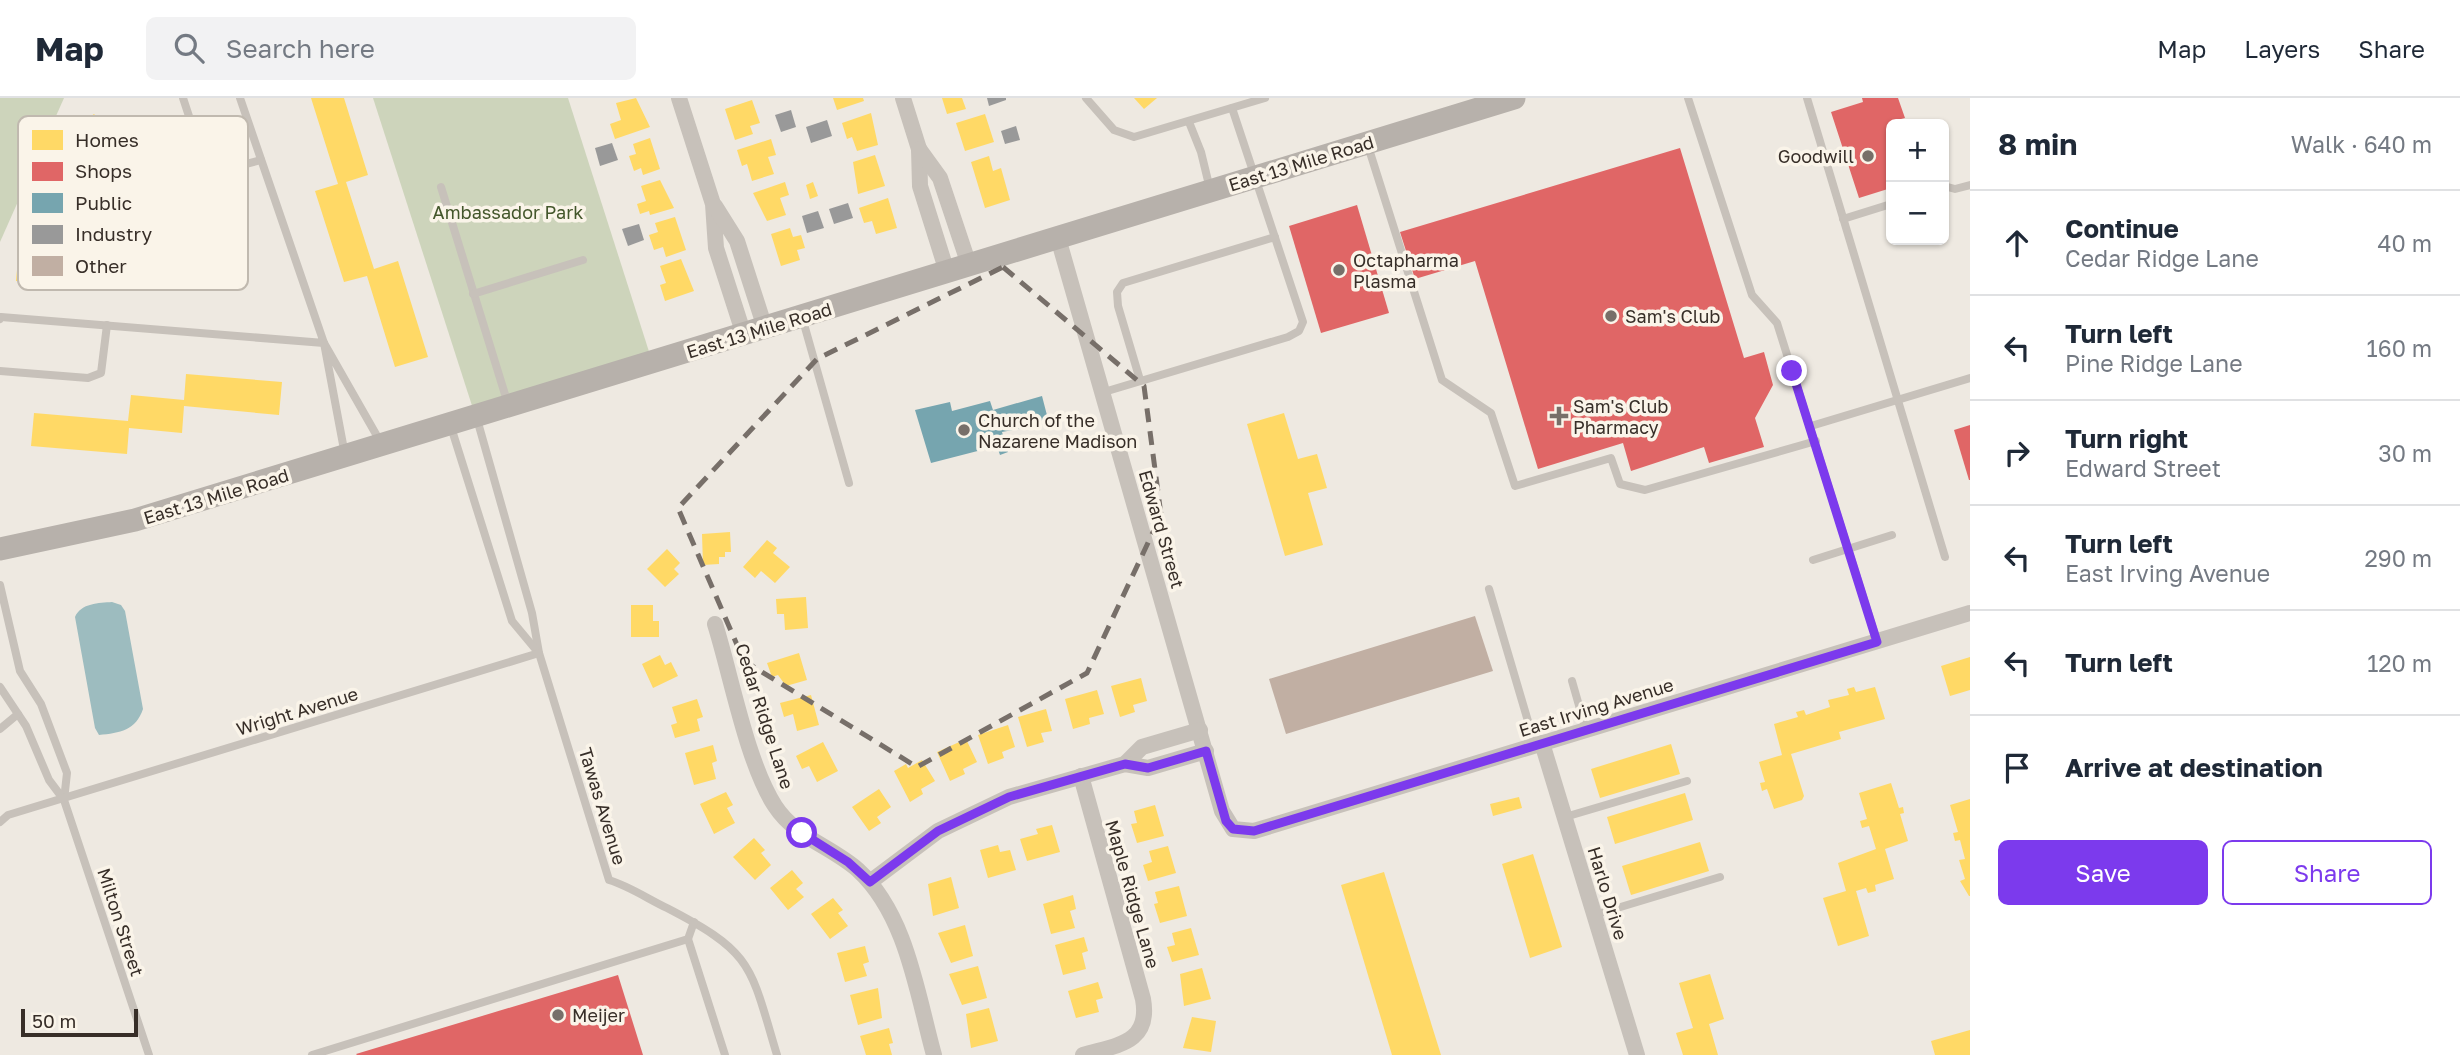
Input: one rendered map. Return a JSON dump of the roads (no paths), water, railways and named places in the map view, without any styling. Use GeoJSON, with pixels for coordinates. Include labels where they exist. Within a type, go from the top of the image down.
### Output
{"type":"FeatureCollection","features":[{"type":"Feature","properties":{"kind":"main road","name":"East 13 Mile Road"},"geometry":{"type":"LineString","coordinates":[[0,549],[135,520],[1255,178],[1367,143],[1476,103],[1506,99]]}},
{"type":"Feature","properties":{"kind":"street"},"geometry":{"type":"LineString","coordinates":[[680,98],[713,204],[737,240],[754,332]]}},
{"type":"Feature","properties":{"kind":"street"},"geometry":{"type":"LineString","coordinates":[[903,98],[919,149],[920,186],[958,269]]}},
{"type":"Feature","properties":{"kind":"street"},"geometry":{"type":"LineString","coordinates":[[919,149],[940,178],[958,269]]}},
{"type":"Feature","properties":{"kind":"street","name":"Edward Street"},"geometry":{"type":"LineString","coordinates":[[1058,238],[1222,811],[1233,829]]}},
{"type":"Feature","properties":{"kind":"street","name":"East Irving Avenue"},"geometry":{"type":"LineString","coordinates":[[1233,829],[1254,831],[1970,613]]}},
{"type":"Feature","properties":{"kind":"street","name":"Cedar Ridge Lane"},"geometry":{"type":"LineString","coordinates":[[715,624],[755,759],[776,807],[792,826],[848,862],[870,882],[901,939],[934,1055]]}},
{"type":"Feature","properties":{"kind":"street"},"geometry":{"type":"LineString","coordinates":[[1125,764],[1142,747],[1200,730]]}},
{"type":"Feature","properties":{"kind":"street","name":"Harlo Drive"},"geometry":{"type":"LineString","coordinates":[[1539,744],[1637,1055]]}},
{"type":"Feature","properties":{"kind":"street"},"geometry":{"type":"LineString","coordinates":[[870,882],[923,841],[964,817],[1009,797],[1125,764],[1148,768],[1206,751]]}},
{"type":"Feature","properties":{"kind":"street","name":"Maple Ridge Lane"},"geometry":{"type":"LineString","coordinates":[[1081,776],[1143,999],[1144,1024],[1128,1041],[1083,1055]]}},
{"type":"Feature","properties":{"kind":"lane"},"geometry":{"type":"LineString","coordinates":[[183,98],[189,116]]}},
{"type":"Feature","properties":{"kind":"lane"},"geometry":{"type":"LineString","coordinates":[[240,98],[246,116]]}},
{"type":"Feature","properties":{"kind":"lane"},"geometry":{"type":"LineString","coordinates":[[1086,98],[1114,130],[1126,136],[1142,135],[1265,98]]}},
{"type":"Feature","properties":{"kind":"lane"},"geometry":{"type":"LineString","coordinates":[[1688,98],[1752,295],[1777,323],[1816,440],[1877,642]]}},
{"type":"Feature","properties":{"kind":"lane"},"geometry":{"type":"LineString","coordinates":[[1807,98],[1945,557]]}},
{"type":"Feature","properties":{"kind":"lane"},"geometry":{"type":"LineString","coordinates":[[1104,393],[1299,331],[1303,322],[1232,108]]}},
{"type":"Feature","properties":{"kind":"lane"},"geometry":{"type":"LineString","coordinates":[[248,122],[324,343],[345,457]]}},
{"type":"Feature","properties":{"kind":"lane"},"geometry":{"type":"LineString","coordinates":[[1189,122],[1201,152],[1210,191]]}},
{"type":"Feature","properties":{"kind":"lane"},"geometry":{"type":"LineString","coordinates":[[1367,143],[1442,380],[1491,413],[1515,486],[1611,458],[1619,484],[1645,490],[1816,440]]}},
{"type":"Feature","properties":{"kind":"lane"},"geometry":{"type":"LineString","coordinates":[[248,163],[261,160]]}},
{"type":"Feature","properties":{"kind":"lane"},"geometry":{"type":"LineString","coordinates":[[1949,187],[1955,189],[1970,184]]}},
{"type":"Feature","properties":{"kind":"lane"},"geometry":{"type":"LineString","coordinates":[[441,187],[509,407]]}},
{"type":"Feature","properties":{"kind":"lane"},"geometry":{"type":"LineString","coordinates":[[1843,219],[1886,206]]}},
{"type":"Feature","properties":{"kind":"lane"},"geometry":{"type":"LineString","coordinates":[[1140,380],[1118,306],[1117,292],[1124,283],[1275,237]]}},
{"type":"Feature","properties":{"kind":"lane"},"geometry":{"type":"LineString","coordinates":[[473,294],[583,260]]}},
{"type":"Feature","properties":{"kind":"lane"},"geometry":{"type":"LineString","coordinates":[[802,317],[849,482]]}},
{"type":"Feature","properties":{"kind":"lane"},"geometry":{"type":"LineString","coordinates":[[0,319],[324,343]]}},
{"type":"Feature","properties":{"kind":"lane"},"geometry":{"type":"LineString","coordinates":[[0,371],[88,377],[101,373],[107,326]]}},
{"type":"Feature","properties":{"kind":"lane"},"geometry":{"type":"LineString","coordinates":[[324,343],[382,446]]}},
{"type":"Feature","properties":{"kind":"lane"},"geometry":{"type":"LineString","coordinates":[[1811,426],[1970,378]]}},
{"type":"Feature","properties":{"kind":"lane","name":"Tawas Avenue"},"geometry":{"type":"LineString","coordinates":[[477,416],[532,613],[539,653],[609,880],[694,922],[729,944],[749,969],[777,1055]]}},
{"type":"Feature","properties":{"kind":"lane","name":"Tawas Avenue"},"geometry":{"type":"LineString","coordinates":[[450,425],[512,621],[539,653]]}},
{"type":"Feature","properties":{"kind":"lane"},"geometry":{"type":"LineString","coordinates":[[1813,560],[1892,535]]}},
{"type":"Feature","properties":{"kind":"lane","name":"Milton Street"},"geometry":{"type":"LineString","coordinates":[[0,585],[20,671],[41,704],[67,774],[64,800]]}},
{"type":"Feature","properties":{"kind":"lane"},"geometry":{"type":"LineString","coordinates":[[1489,589],[1539,744]]}},
{"type":"Feature","properties":{"kind":"lane","name":"Wright Avenue"},"geometry":{"type":"LineString","coordinates":[[0,822],[8,815],[539,653]]}},
{"type":"Feature","properties":{"kind":"lane"},"geometry":{"type":"LineString","coordinates":[[1572,681],[1586,730]]}},
{"type":"Feature","properties":{"kind":"lane","name":"Milton Street"},"geometry":{"type":"LineString","coordinates":[[0,687],[35,743],[49,780],[64,800],[149,1055]]}},
{"type":"Feature","properties":{"kind":"lane"},"geometry":{"type":"LineString","coordinates":[[0,729],[18,714]]}},
{"type":"Feature","properties":{"kind":"lane"},"geometry":{"type":"LineString","coordinates":[[1564,817],[1687,781]]}},
{"type":"Feature","properties":{"kind":"lane"},"geometry":{"type":"LineString","coordinates":[[1594,915],[1720,877]]}},
{"type":"Feature","properties":{"kind":"lane"},"geometry":{"type":"LineString","coordinates":[[694,922],[688,939],[725,1055]]}},
{"type":"Feature","properties":{"kind":"lane"},"geometry":{"type":"LineString","coordinates":[[312,1055],[688,939]]}},
{"type":"Feature","properties":{"kind":"water"},"geometry":{"type":"Polygon","coordinates":[[[112,602],[121,605],[125,611],[143,709],[132,726],[99,735],[95,728],[75,617],[86,606],[112,602]]]}},
{"type":"Feature","properties":{"kind":"place","name":"Goodwill"},"geometry":{"type":"Point","coordinates":[1868,156]}},
{"type":"Feature","properties":{"kind":"place","name":"Octapharma Plasma"},"geometry":{"type":"Point","coordinates":[1339,270]}},
{"type":"Feature","properties":{"kind":"place","name":"Sam's Club"},"geometry":{"type":"Point","coordinates":[1611,316]}},
{"type":"Feature","properties":{"kind":"place","name":"Sam's Club Pharmacy"},"geometry":{"type":"Point","coordinates":[1559,416]}},
{"type":"Feature","properties":{"kind":"place","name":"Church of the Nazarene Madison"},"geometry":{"type":"Point","coordinates":[964,430]}},
{"type":"Feature","properties":{"kind":"place","name":"Meijer"},"geometry":{"type":"Point","coordinates":[558,1015]}},
{"type":"Feature","properties":{"kind":"park label","name":"Ambassador Park"},"geometry":{"type":"Point","coordinates":[508,212]}}]}
